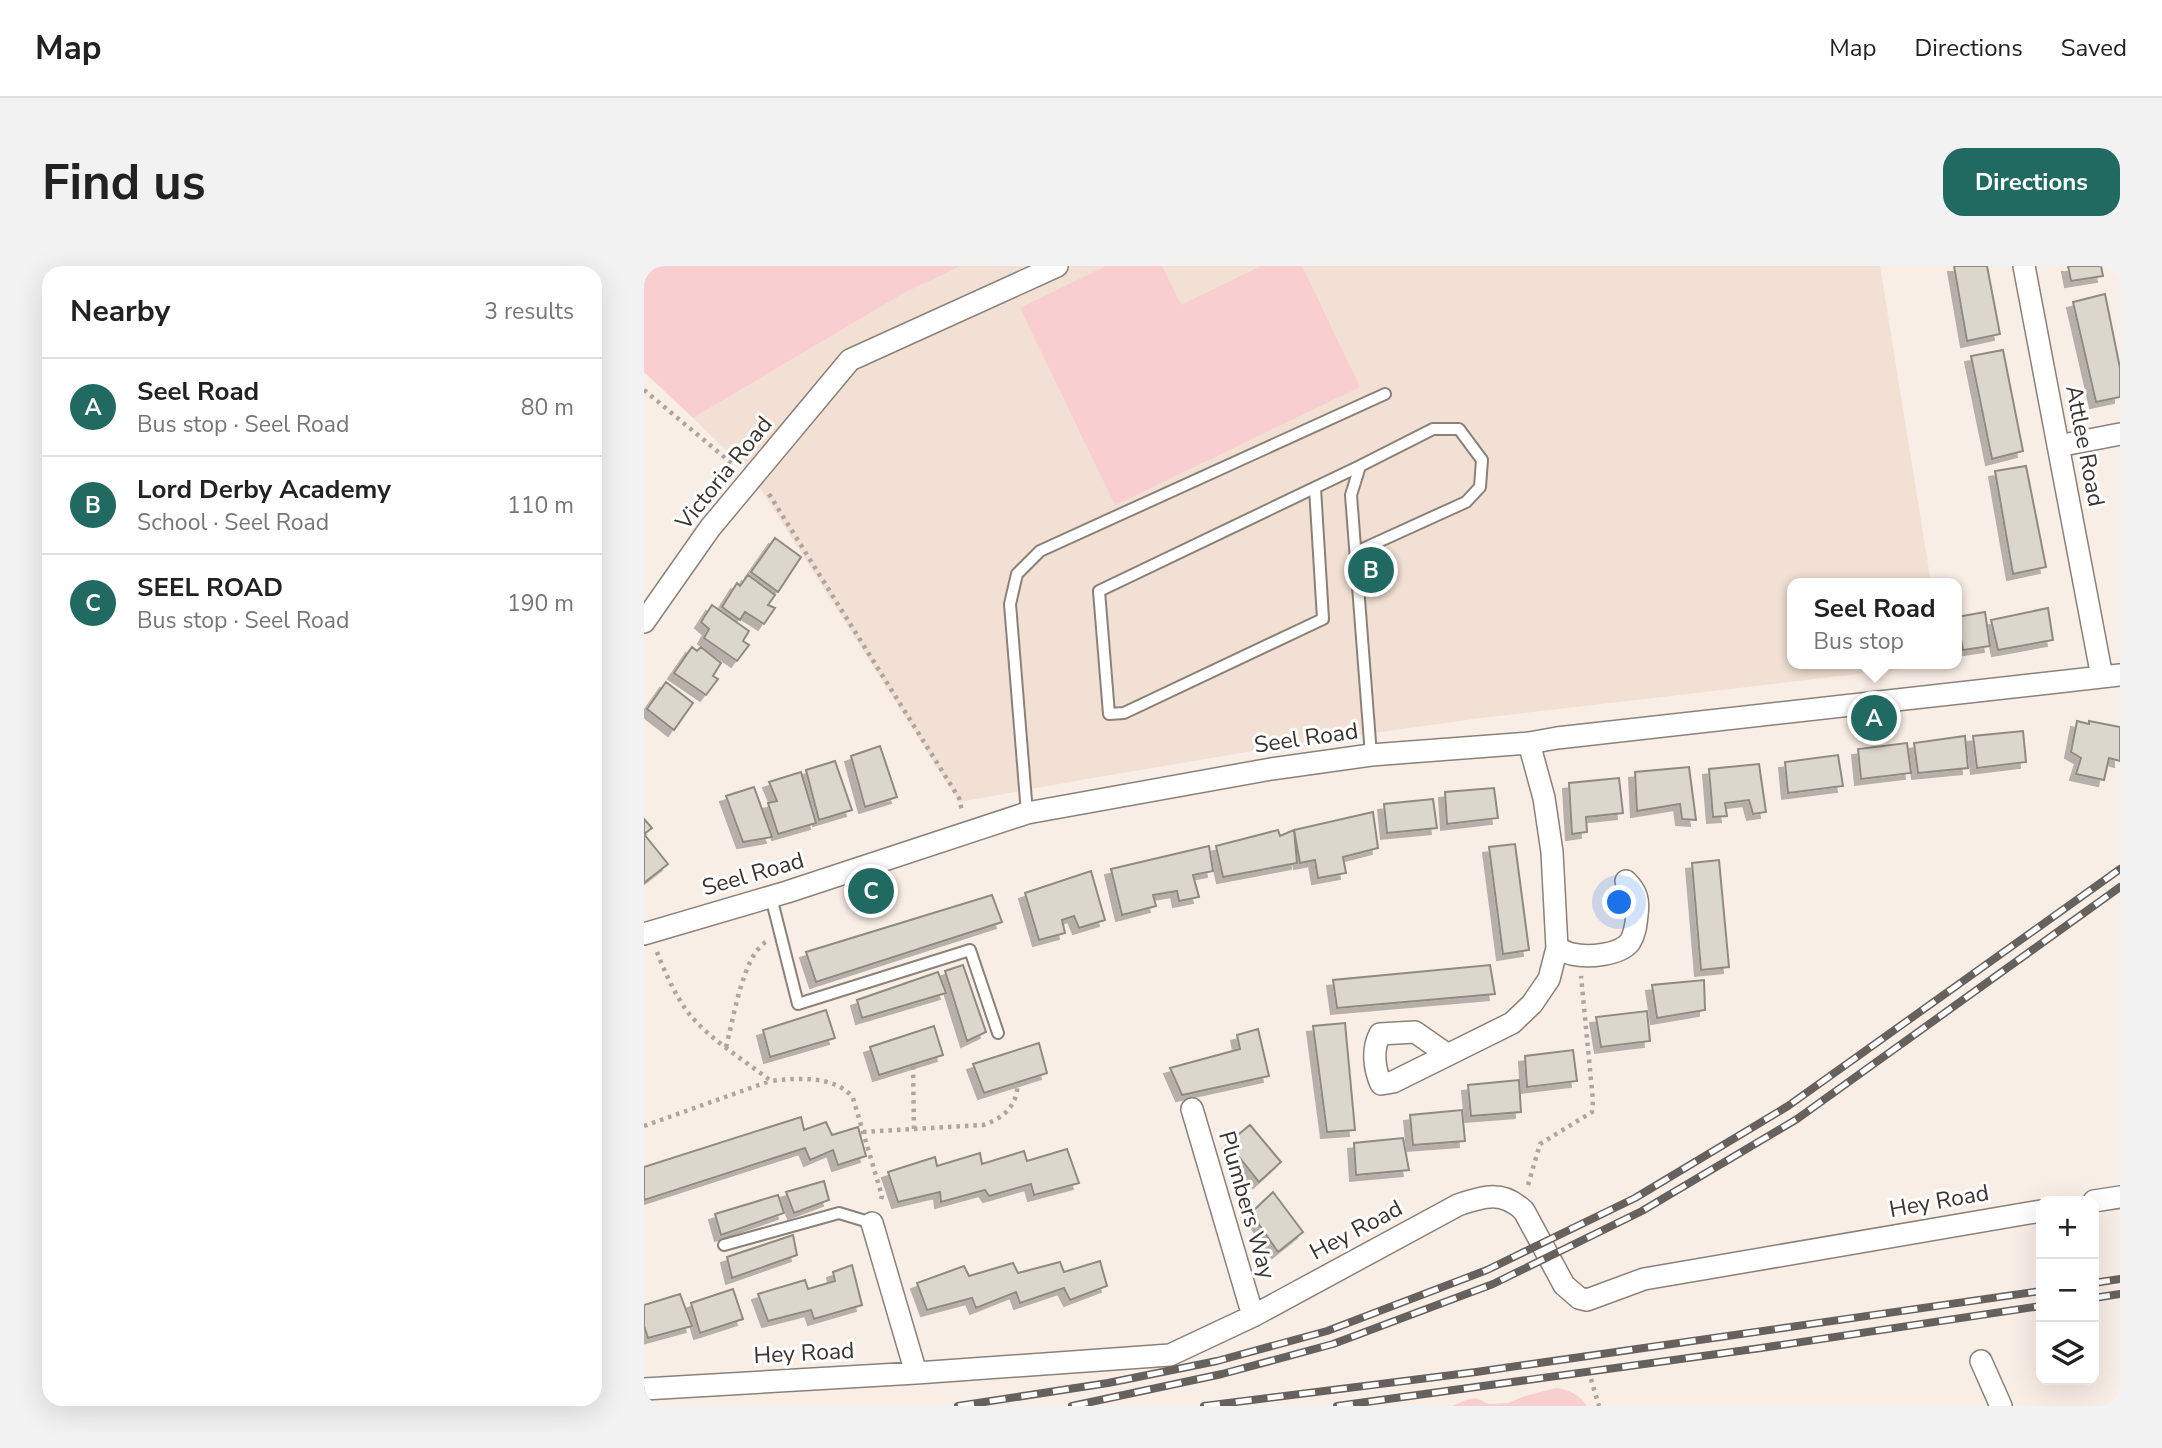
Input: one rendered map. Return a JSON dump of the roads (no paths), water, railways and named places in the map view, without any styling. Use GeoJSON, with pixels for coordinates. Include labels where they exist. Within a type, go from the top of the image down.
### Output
{"type":"FeatureCollection","features":[{"type":"Feature","properties":{"kind":"street","name":"Victoria Road"},"geometry":{"type":"LineString","coordinates":[[644,622],[710,528],[850,360],[1057,266]]}},
{"type":"Feature","properties":{"kind":"street","name":"Attlee Road"},"geometry":{"type":"LineString","coordinates":[[2024,266],[2058,446],[2111,676]]}},
{"type":"Feature","properties":{"kind":"street"},"geometry":{"type":"LineString","coordinates":[[2058,446],[2120,434]]}},
{"type":"Feature","properties":{"kind":"street","name":"Seel Road"},"geometry":{"type":"LineString","coordinates":[[647,933],[771,897],[1027,813],[1270,769],[1371,755],[1528,743],[2111,676]]}},
{"type":"Feature","properties":{"kind":"street"},"geometry":{"type":"LineString","coordinates":[[1448,1055],[1415,1032],[1380,1034],[1375,1044],[1381,1084],[1393,1082],[1448,1055],[1512,1023],[1532,1004],[1549,979],[1557,948],[1552,852],[1544,798],[1528,743]]}},
{"type":"Feature","properties":{"kind":"street"},"geometry":{"type":"LineString","coordinates":[[1557,948],[1579,955],[1613,952],[1629,944],[1635,930],[1638,908],[1637,891],[1626,881]]}},
{"type":"Feature","properties":{"kind":"street","name":"Plumbers Way"},"geometry":{"type":"LineString","coordinates":[[1192,1109],[1252,1316]]}},
{"type":"Feature","properties":{"kind":"street","name":"Hey Road"},"geometry":{"type":"LineString","coordinates":[[644,1389],[1170,1354],[1252,1316],[1458,1205],[1493,1196],[1516,1203],[1524,1211],[1564,1285],[1579,1298],[1587,1300],[1644,1279],[2036,1211]]}},
{"type":"Feature","properties":{"kind":"street"},"geometry":{"type":"LineString","coordinates":[[2099,1201],[2120,1197]]}},
{"type":"Feature","properties":{"kind":"street"},"geometry":{"type":"LineString","coordinates":[[872,1223],[916,1373]]}},
{"type":"Feature","properties":{"kind":"street"},"geometry":{"type":"LineString","coordinates":[[1981,1362],[2001,1406]]}},
{"type":"Feature","properties":{"kind":"lane"},"geometry":{"type":"LineString","coordinates":[[1027,813],[1010,604],[1017,574],[1040,551],[1385,394]]}},
{"type":"Feature","properties":{"kind":"lane"},"geometry":{"type":"LineString","coordinates":[[1315,488],[1323,619],[1124,713],[1109,714],[1099,591],[1433,429],[1459,429],[1482,460],[1480,487],[1466,502],[1356,552]]}},
{"type":"Feature","properties":{"kind":"lane"},"geometry":{"type":"LineString","coordinates":[[1360,466],[1351,495],[1371,755]]}},
{"type":"Feature","properties":{"kind":"lane"},"geometry":{"type":"LineString","coordinates":[[771,897],[799,1004],[970,950],[998,1033]]}},
{"type":"Feature","properties":{"kind":"lane"},"geometry":{"type":"LineString","coordinates":[[724,1245],[839,1213],[872,1223]]}},
{"type":"Feature","properties":{"kind":"railway"},"geometry":{"type":"LineString","coordinates":[[958,1406],[1108,1383],[1217,1361],[1327,1331],[1487,1270],[1635,1198],[1788,1106],[2120,869]]}},
{"type":"Feature","properties":{"kind":"railway"},"geometry":{"type":"LineString","coordinates":[[1072,1406],[1222,1374],[1333,1344],[1493,1284],[1642,1211],[1797,1119],[2120,887]]}},
{"type":"Feature","properties":{"kind":"railway"},"geometry":{"type":"LineString","coordinates":[[2099,1282],[2120,1279]]}},
{"type":"Feature","properties":{"kind":"railway"},"geometry":{"type":"LineString","coordinates":[[1204,1406],[1476,1372],[2036,1292]]}},
{"type":"Feature","properties":{"kind":"railway"},"geometry":{"type":"LineString","coordinates":[[2099,1297],[2120,1294]]}},
{"type":"Feature","properties":{"kind":"railway"},"geometry":{"type":"LineString","coordinates":[[1337,1406],[1761,1348],[2036,1307]]}},
{"type":"Feature","properties":{"kind":"place","name":"Lord Derby Academy"},"geometry":{"type":"Point","coordinates":[1371,570]}},
{"type":"Feature","properties":{"kind":"place","name":"Seel Road"},"geometry":{"type":"Point","coordinates":[1874,718]}},
{"type":"Feature","properties":{"kind":"place","name":"SEEL ROAD"},"geometry":{"type":"Point","coordinates":[871,891]}}]}
